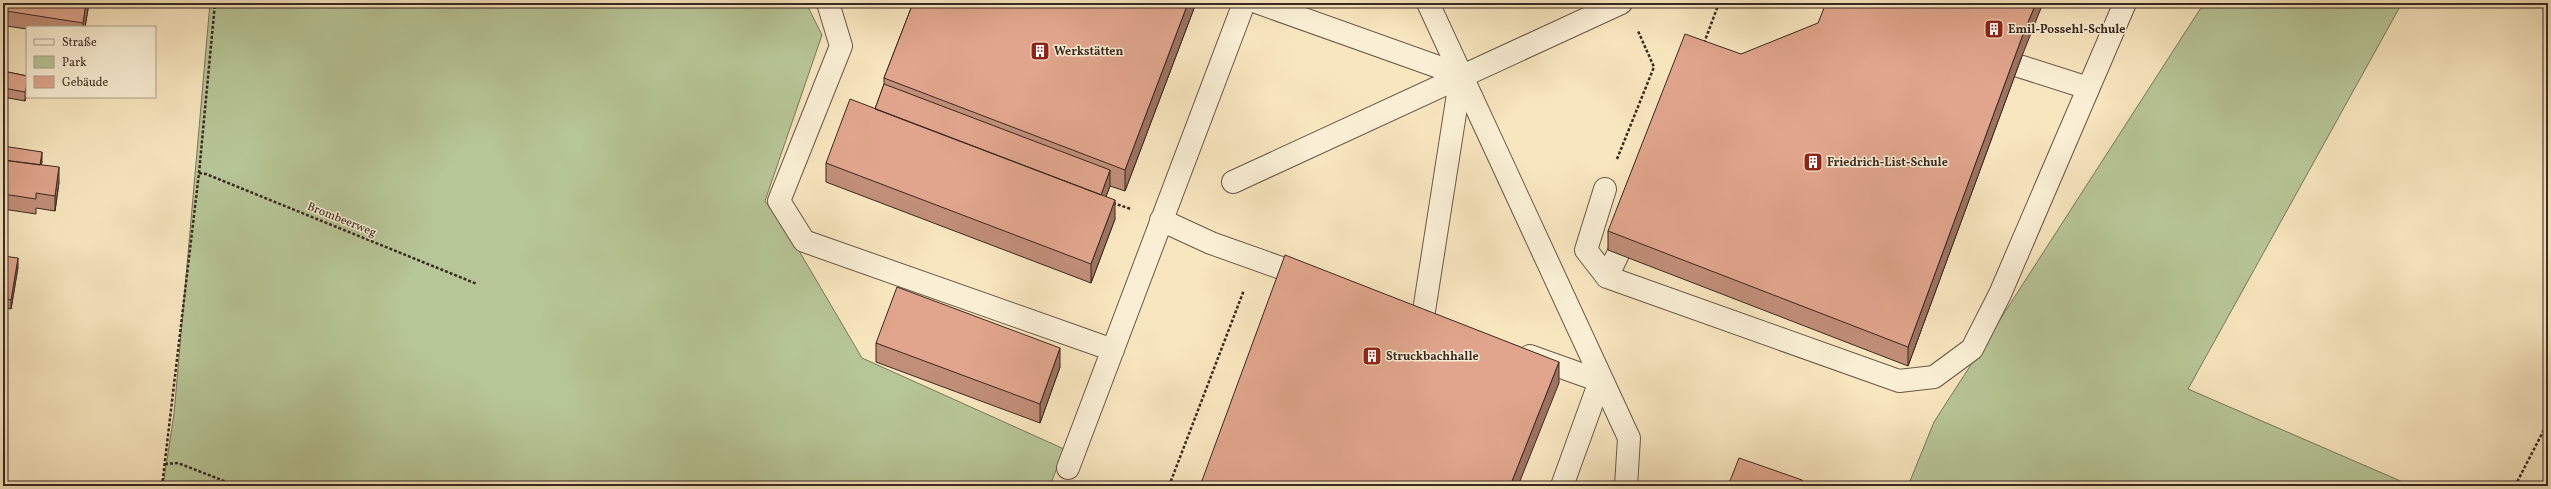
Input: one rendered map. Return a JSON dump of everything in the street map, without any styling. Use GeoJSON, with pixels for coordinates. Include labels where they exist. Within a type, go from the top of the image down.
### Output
{"type":"FeatureCollection","features":[{"type":"Feature","properties":{"kind":"street"},"geometry":{"type":"LineString","coordinates":[[828,3],[841,46],[779,201],[804,241],[1113,350]]}},
{"type":"Feature","properties":{"kind":"street"},"geometry":{"type":"LineString","coordinates":[[1068,468],[1244,3]]}},
{"type":"Feature","properties":{"kind":"street"},"geometry":{"type":"LineString","coordinates":[[1260,3],[1461,75]]}},
{"type":"Feature","properties":{"kind":"street"},"geometry":{"type":"LineString","coordinates":[[1428,3],[1629,438],[1626,486]]}},
{"type":"Feature","properties":{"kind":"street"},"geometry":{"type":"LineString","coordinates":[[1233,182],[1461,75],[1621,3]]}},
{"type":"Feature","properties":{"kind":"street"},"geometry":{"type":"LineString","coordinates":[[1605,189],[1586,250],[1607,277],[1899,381],[1934,377],[1972,349],[2000,294],[2125,3]]}},
{"type":"Feature","properties":{"kind":"street"},"geometry":{"type":"LineString","coordinates":[[2019,66],[2088,88]]}},
{"type":"Feature","properties":{"kind":"street"},"geometry":{"type":"LineString","coordinates":[[1402,311],[1428,324],[1461,75]]}},
{"type":"Feature","properties":{"kind":"street"},"geometry":{"type":"LineString","coordinates":[[1161,220],[1211,243],[1329,285]]}},
{"type":"Feature","properties":{"kind":"street"},"geometry":{"type":"LineString","coordinates":[[1607,277],[1618,254]]}},
{"type":"Feature","properties":{"kind":"street"},"geometry":{"type":"LineString","coordinates":[[1512,350],[1600,381],[1562,486]]}},
{"type":"Feature","properties":{"kind":"path"},"geometry":{"type":"LineString","coordinates":[[162,486],[199,173],[215,3]]}},
{"type":"Feature","properties":{"kind":"path"},"geometry":{"type":"LineString","coordinates":[[1704,44],[1719,3]]}},
{"type":"Feature","properties":{"kind":"path"},"geometry":{"type":"LineString","coordinates":[[1625,139],[1654,67],[1635,24]]}},
{"type":"Feature","properties":{"kind":"path"},"geometry":{"type":"LineString","coordinates":[[2546,57],[2548,72]]}},
{"type":"Feature","properties":{"kind":"path","name":"Brombeerweg"},"geometry":{"type":"LineString","coordinates":[[199,173],[206,174],[477,284]]}},
{"type":"Feature","properties":{"kind":"path"},"geometry":{"type":"LineString","coordinates":[[1169,486],[1256,259]]}},
{"type":"Feature","properties":{"kind":"path"},"geometry":{"type":"LineString","coordinates":[[2515,486],[2548,422]]}},
{"type":"Feature","properties":{"kind":"path"},"geometry":{"type":"LineString","coordinates":[[164,464],[178,463],[236,486]]}},
{"type":"Feature","properties":{"kind":"green space"},"geometry":{"type":"Polygon","coordinates":[[[210,3],[806,3],[822,35],[765,201],[795,244],[862,358],[1064,449],[1050,486],[163,486],[174,414],[210,3]]]}},
{"type":"Feature","properties":{"kind":"green space"},"geometry":{"type":"Polygon","coordinates":[[[2204,3],[2402,3],[2188,389],[2412,486],[1908,486],[1934,422],[2204,3]]]}},
{"type":"Feature","properties":{"kind":"building"},"geometry":{"type":"Polygon","coordinates":[[[7,3],[86,3],[83,23],[6,11],[7,3]]]}},
{"type":"Feature","properties":{"kind":"building","name":"Werkstätten"},"geometry":{"type":"Polygon","coordinates":[[[913,3],[1188,3],[1125,170],[884,78],[913,3]]]}},
{"type":"Feature","properties":{"kind":"building","name":"Friedrich-List-Schule"},"geometry":{"type":"Polygon","coordinates":[[[1826,3],[2036,3],[2022,37],[1908,347],[1608,231],[1685,34],[1741,54],[1818,23],[1826,3]]]}},
{"type":"Feature","properties":{"kind":"building"},"geometry":{"type":"Polygon","coordinates":[[[3,71],[26,76],[25,92],[3,88],[3,71]]]}},
{"type":"Feature","properties":{"kind":"building"},"geometry":{"type":"Polygon","coordinates":[[[884,84],[1110,170],[1101,195],[875,109],[884,84]]]}},
{"type":"Feature","properties":{"kind":"building"},"geometry":{"type":"Polygon","coordinates":[[[850,99],[1115,200],[1091,264],[826,163],[850,99]]]}},
{"type":"Feature","properties":{"kind":"building"},"geometry":{"type":"Polygon","coordinates":[[[3,146],[42,152],[40,165],[3,160],[3,146]]]}},
{"type":"Feature","properties":{"kind":"building"},"geometry":{"type":"Polygon","coordinates":[[[3,160],[59,167],[55,196],[36,193],[36,199],[3,194],[3,160]]]}},
{"type":"Feature","properties":{"kind":"building","name":"Struckbachhalle"},"geometry":{"type":"Polygon","coordinates":[[[1285,255],[1559,362],[1510,486],[1200,486],[1285,255]]]}},
{"type":"Feature","properties":{"kind":"building"},"geometry":{"type":"Polygon","coordinates":[[[3,256],[18,258],[11,300],[3,298],[3,256]]]}},
{"type":"Feature","properties":{"kind":"building"},"geometry":{"type":"Polygon","coordinates":[[[897,287],[1060,348],[1040,404],[876,343],[897,287]]]}},
{"type":"Feature","properties":{"kind":"building"},"geometry":{"type":"Polygon","coordinates":[[[1739,458],[1802,480],[1800,486],[1728,486],[1739,458]]]}},
{"type":"Feature","properties":{"kind":"place","name":"Emil-Possehl-Schule"},"geometry":{"type":"Point","coordinates":[1994,29]}},
{"type":"Feature","properties":{"kind":"place","name":"Werkstätten"},"geometry":{"type":"Point","coordinates":[1040,51]}},
{"type":"Feature","properties":{"kind":"place","name":"Friedrich-List-Schule"},"geometry":{"type":"Point","coordinates":[1813,162]}},
{"type":"Feature","properties":{"kind":"place","name":"Struckbachhalle"},"geometry":{"type":"Point","coordinates":[1372,356]}}]}
